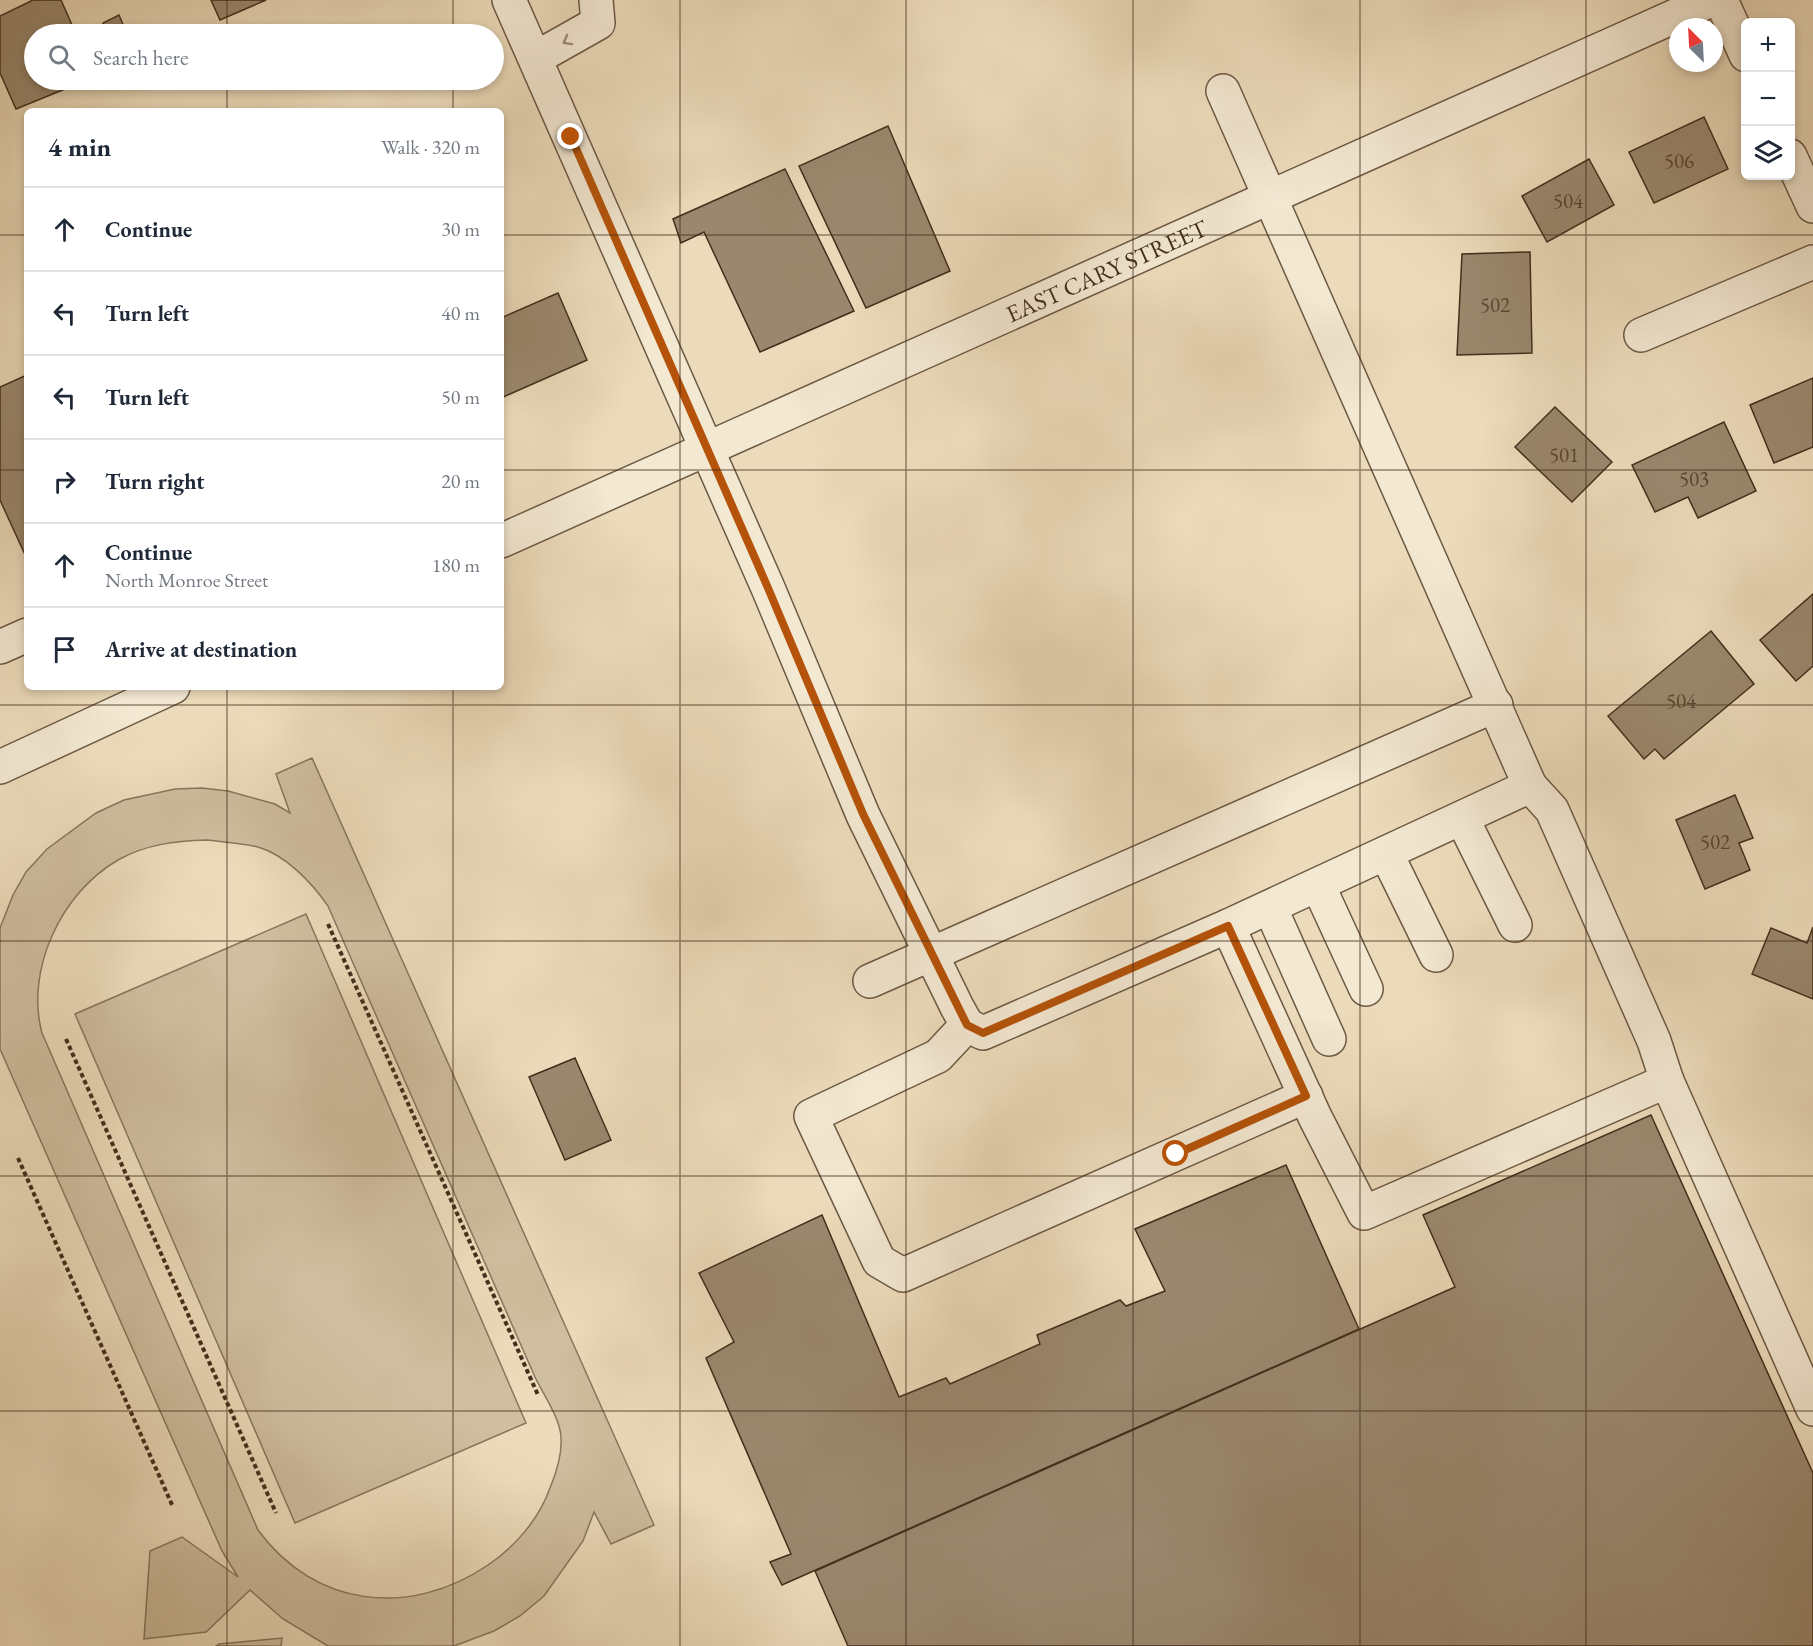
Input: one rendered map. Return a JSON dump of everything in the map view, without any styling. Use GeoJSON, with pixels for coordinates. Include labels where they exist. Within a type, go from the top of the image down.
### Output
{"type":"FeatureCollection","features":[{"type":"Feature","properties":{"kind":"street"},"geometry":{"type":"LineString","coordinates":[[509,0],[708,450],[863,814],[967,1025],[983,1033],[1228,926],[1530,786]]}},
{"type":"Feature","properties":{"kind":"street","name":"EAST CARY STREET"},"geometry":{"type":"LineString","coordinates":[[504,540],[1272,199],[1711,0]]}},
{"type":"Feature","properties":{"kind":"street"},"geometry":{"type":"LineString","coordinates":[[1721,0],[1741,44]]}},
{"type":"Feature","properties":{"kind":"street"},"geometry":{"type":"LineString","coordinates":[[536,58],[597,12]]}},
{"type":"Feature","properties":{"kind":"street"},"geometry":{"type":"LineString","coordinates":[[1223,91],[1530,786],[1552,810],[1654,1041],[1667,1081],[1813,1409]]}},
{"type":"Feature","properties":{"kind":"street"},"geometry":{"type":"LineString","coordinates":[[1795,165],[1813,206]]}},
{"type":"Feature","properties":{"kind":"street"},"geometry":{"type":"LineString","coordinates":[[1641,335],[1813,262]]}},
{"type":"Feature","properties":{"kind":"street"},"geometry":{"type":"LineString","coordinates":[[0,767],[167,690]]}},
{"type":"Feature","properties":{"kind":"street"},"geometry":{"type":"LineString","coordinates":[[870,981],[1496,705]]}},
{"type":"Feature","properties":{"kind":"street"},"geometry":{"type":"LineString","coordinates":[[1462,818],[1515,925]]}},
{"type":"Feature","properties":{"kind":"street"},"geometry":{"type":"LineString","coordinates":[[1386,853],[1436,955]]}},
{"type":"Feature","properties":{"kind":"street"},"geometry":{"type":"LineString","coordinates":[[1318,885],[1366,990]]}},
{"type":"Feature","properties":{"kind":"street"},"geometry":{"type":"LineString","coordinates":[[1270,907],[1329,1039]]}},
{"type":"Feature","properties":{"kind":"street"},"geometry":{"type":"LineString","coordinates":[[1228,926],[1306,1096],[1364,1213],[1667,1081]]}},
{"type":"Feature","properties":{"kind":"street"},"geometry":{"type":"LineString","coordinates":[[967,1025],[938,1056],[811,1116],[879,1261],[903,1275],[1306,1096]]}},
{"type":"Feature","properties":{"kind":"path"},"geometry":{"type":"LineString","coordinates":[[328,924],[538,1395]]}},
{"type":"Feature","properties":{"kind":"path"},"geometry":{"type":"LineString","coordinates":[[66,1039],[276,1513]]}},
{"type":"Feature","properties":{"kind":"path"},"geometry":{"type":"LineString","coordinates":[[18,1158],[173,1507]]}},
{"type":"Feature","properties":{"kind":"shaded area"},"geometry":{"type":"Polygon","coordinates":[[[312,758],[654,1525],[611,1544],[594,1512],[583,1541],[544,1596],[520,1616],[494,1631],[454,1646],[328,1646],[283,1619],[250,1590],[206,1632],[144,1639],[150,1551],[182,1537],[238,1577],[222,1551],[0,1049],[0,928],[13,895],[26,872],[47,849],[96,813],[124,800],[175,789],[202,788],[228,791],[275,804],[290,813],[276,774],[312,758]],[[207,840],[173,843],[139,850],[118,860],[98,874],[80,892],[64,913],[52,935],[44,959],[39,984],[38,1009],[42,1033],[258,1530],[281,1556],[307,1576],[335,1589],[365,1597],[396,1598],[427,1593],[458,1582],[488,1565],[508,1550],[533,1521],[555,1474],[561,1449],[559,1426],[535,1377],[328,906],[306,879],[278,856],[258,847],[207,840]]]}},
{"type":"Feature","properties":{"kind":"shaded area"},"geometry":{"type":"Polygon","coordinates":[[[306,914],[526,1423],[295,1523],[75,1014],[306,914]]]}},
{"type":"Feature","properties":{"kind":"shaded area"},"geometry":{"type":"Polygon","coordinates":[[[282,1638],[281,1646],[216,1646],[219,1644],[282,1638]]]}},
{"type":"Feature","properties":{"kind":"building"},"geometry":{"type":"Polygon","coordinates":[[[33,0],[61,0],[72,24],[24,24],[24,90],[63,90],[16,109],[0,73],[0,16],[33,0]]]}},
{"type":"Feature","properties":{"kind":"building"},"geometry":{"type":"Polygon","coordinates":[[[211,0],[266,0],[220,20],[211,0]]]}},
{"type":"Feature","properties":{"kind":"building"},"geometry":{"type":"Polygon","coordinates":[[[119,15],[123,24],[104,24],[119,15]]]}},
{"type":"Feature","properties":{"kind":"building"},"geometry":{"type":"Polygon","coordinates":[[[1704,117],[1728,169],[1654,203],[1629,152],[1704,117]]]}},
{"type":"Feature","properties":{"kind":"building"},"geometry":{"type":"Polygon","coordinates":[[[888,126],[950,271],[866,308],[799,166],[888,126]]]}},
{"type":"Feature","properties":{"kind":"building"},"geometry":{"type":"Polygon","coordinates":[[[1589,159],[1614,205],[1547,242],[1522,196],[1589,159]]]}},
{"type":"Feature","properties":{"kind":"building"},"geometry":{"type":"Polygon","coordinates":[[[785,169],[854,311],[760,352],[704,232],[681,243],[673,219],[785,169]]]}},
{"type":"Feature","properties":{"kind":"building"},"geometry":{"type":"Polygon","coordinates":[[[1530,252],[1532,353],[1457,355],[1462,254],[1530,252]]]}},
{"type":"Feature","properties":{"kind":"building"},"geometry":{"type":"Polygon","coordinates":[[[558,293],[587,360],[504,397],[504,317],[558,293]]]}},
{"type":"Feature","properties":{"kind":"building"},"geometry":{"type":"Polygon","coordinates":[[[24,376],[24,552],[0,500],[0,387],[24,376]]]}},
{"type":"Feature","properties":{"kind":"building"},"geometry":{"type":"Polygon","coordinates":[[[1813,378],[1813,447],[1774,463],[1750,405],[1813,378]]]}},
{"type":"Feature","properties":{"kind":"building"},"geometry":{"type":"Polygon","coordinates":[[[1555,407],[1612,462],[1572,502],[1515,447],[1555,407]]]}},
{"type":"Feature","properties":{"kind":"building"},"geometry":{"type":"Polygon","coordinates":[[[1724,422],[1756,491],[1698,518],[1688,497],[1655,512],[1632,465],[1724,422]]]}},
{"type":"Feature","properties":{"kind":"building"},"geometry":{"type":"Polygon","coordinates":[[[1813,594],[1813,666],[1796,681],[1760,640],[1813,594]]]}},
{"type":"Feature","properties":{"kind":"building"},"geometry":{"type":"Polygon","coordinates":[[[1711,631],[1754,684],[1664,759],[1655,749],[1644,759],[1608,716],[1711,631]]]}},
{"type":"Feature","properties":{"kind":"building"},"geometry":{"type":"Polygon","coordinates":[[[1735,795],[1753,838],[1739,843],[1750,870],[1705,889],[1676,820],[1735,795]]]}},
{"type":"Feature","properties":{"kind":"building"},"geometry":{"type":"Polygon","coordinates":[[[1813,927],[1813,999],[1752,974],[1771,928],[1807,943],[1813,927]]]}},
{"type":"Feature","properties":{"kind":"building"},"geometry":{"type":"Polygon","coordinates":[[[575,1058],[611,1140],[565,1160],[529,1077],[575,1058]]]}},
{"type":"Feature","properties":{"kind":"building"},"geometry":{"type":"Polygon","coordinates":[[[1651,1115],[1813,1473],[1813,1646],[848,1646],[815,1571],[1455,1287],[1423,1215],[1651,1115]]]}},
{"type":"Feature","properties":{"kind":"building"},"geometry":{"type":"Polygon","coordinates":[[[1286,1165],[1359,1329],[782,1585],[770,1562],[791,1554],[706,1358],[734,1342],[699,1273],[822,1215],[899,1397],[946,1378],[950,1384],[1040,1344],[1037,1335],[1120,1300],[1126,1306],[1165,1291],[1135,1229],[1286,1165]]]}},
{"type":"Feature","properties":{"kind":"route"},"geometry":{"type":"LineString","coordinates":[[571,137],[768,588],[863,814],[967,1025],[983,1033],[1228,926],[1306,1096],[1176,1154]]}}]}
